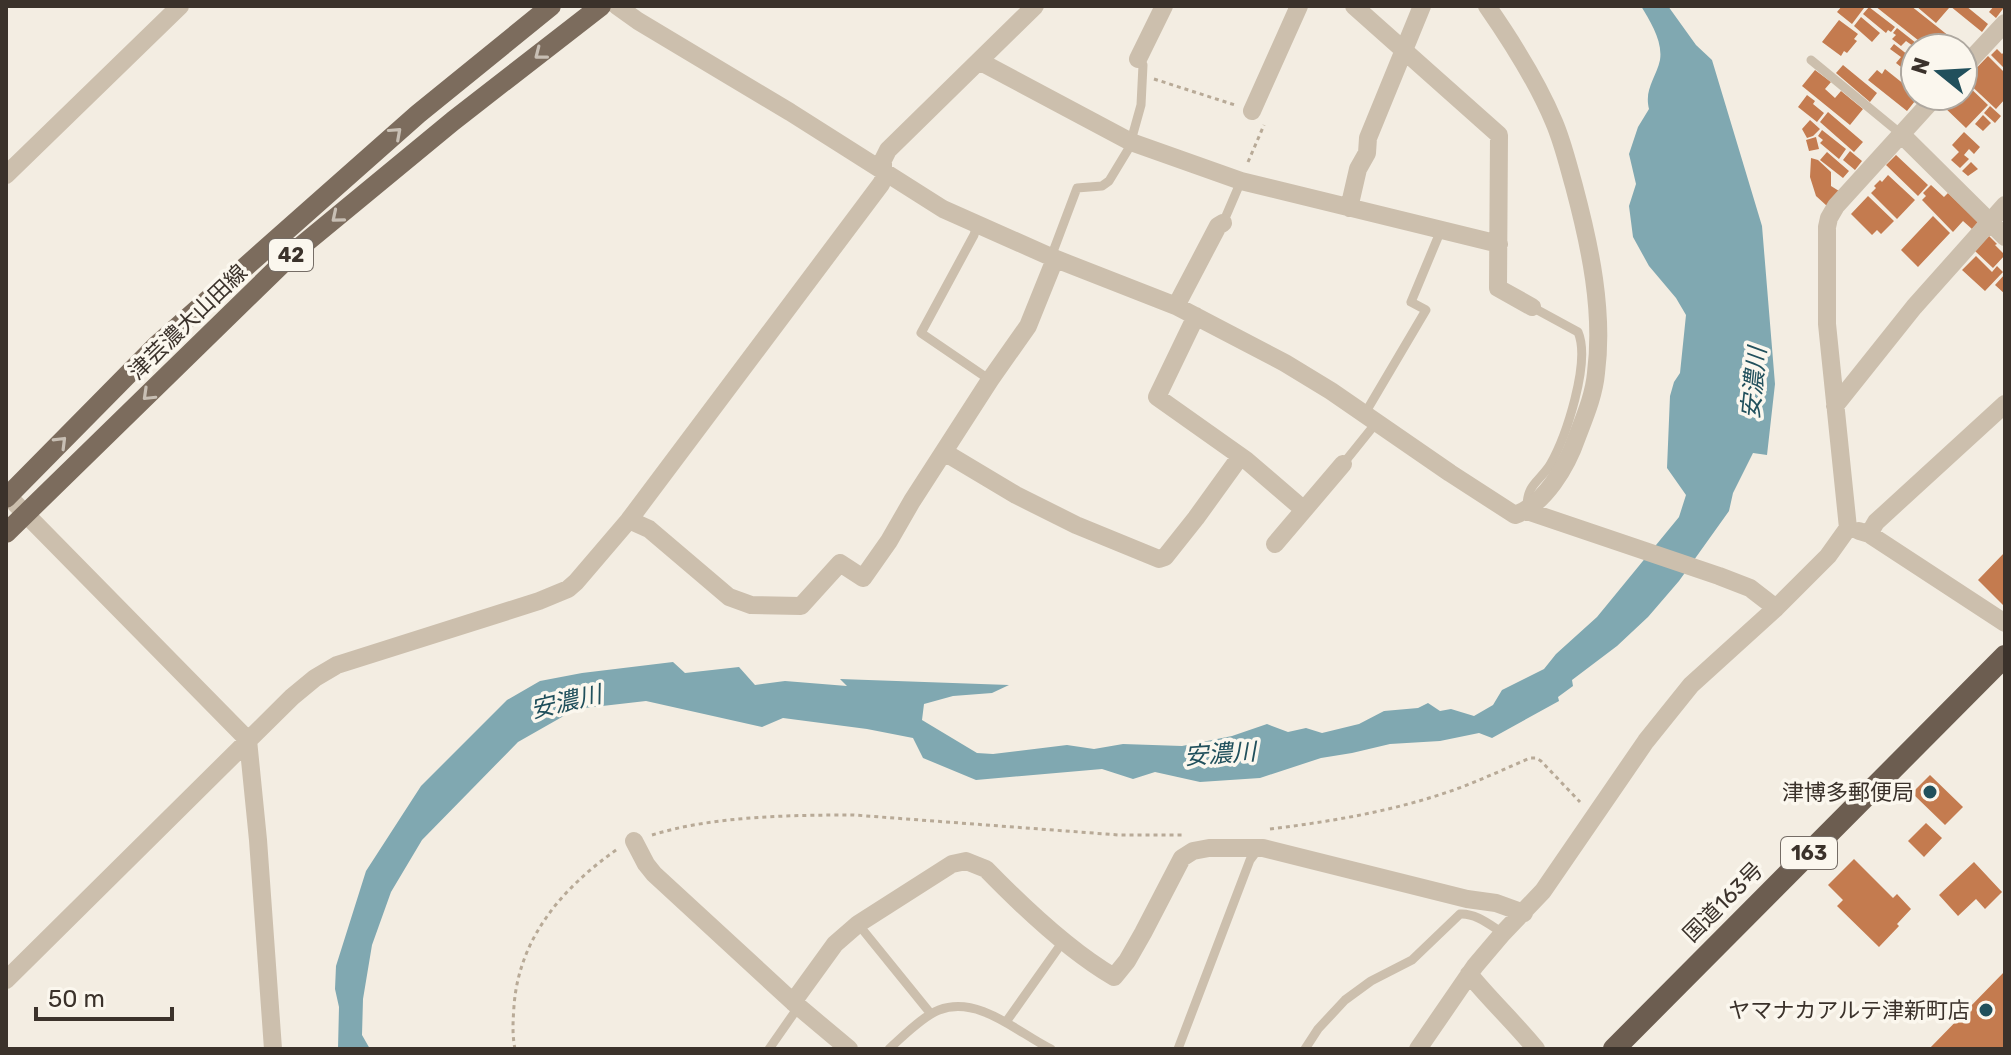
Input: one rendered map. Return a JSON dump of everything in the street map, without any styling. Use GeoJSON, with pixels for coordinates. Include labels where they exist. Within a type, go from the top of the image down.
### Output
{"type":"FeatureCollection","features":[{"type":"Feature","properties":{"kind":"highway","name":"国道163号"},"geometry":{"type":"LineString","coordinates":[[1614,1049],[2005,656]]}},
{"type":"Feature","properties":{"kind":"main road","name":"津芸濃大山田線"},"geometry":{"type":"LineString","coordinates":[[7,496],[156,346],[418,114],[551,6]]}},
{"type":"Feature","properties":{"kind":"main road","name":"津芸濃大山田線"},"geometry":{"type":"LineString","coordinates":[[6,533],[293,253],[453,121],[601,6]]}},
{"type":"Feature","properties":{"kind":"street"},"geometry":{"type":"LineString","coordinates":[[6,175],[180,6]]}},
{"type":"Feature","properties":{"kind":"street"},"geometry":{"type":"LineString","coordinates":[[617,6],[943,209],[1053,258],[1176,306],[1285,363],[1515,515],[1527,511],[1551,486],[1572,453],[1596,374],[1598,313],[1581,212],[1565,152],[1539,91],[1487,6]]}},
{"type":"Feature","properties":{"kind":"street"},"geometry":{"type":"LineString","coordinates":[[6,980],[303,687],[337,665],[524,606],[568,589],[576,582],[629,520],[871,196],[885,173],[883,160],[888,150],[1035,6]]}},
{"type":"Feature","properties":{"kind":"street"},"geometry":{"type":"LineString","coordinates":[[1141,67],[1164,6]]}},
{"type":"Feature","properties":{"kind":"street"},"geometry":{"type":"LineString","coordinates":[[1252,111],[1299,6]]}},
{"type":"Feature","properties":{"kind":"street"},"geometry":{"type":"LineString","coordinates":[[1354,6],[1499,135],[1498,288],[1532,307]]}},
{"type":"Feature","properties":{"kind":"street"},"geometry":{"type":"LineString","coordinates":[[1349,208],[1358,169],[1367,153],[1368,138],[1422,6]]}},
{"type":"Feature","properties":{"kind":"street"},"geometry":{"type":"LineString","coordinates":[[1979,51],[2005,23]]}},
{"type":"Feature","properties":{"kind":"street"},"geometry":{"type":"LineString","coordinates":[[979,61],[1131,142],[1241,181],[1499,244]]}},
{"type":"Feature","properties":{"kind":"street"},"geometry":{"type":"LineString","coordinates":[[1418,1049],[1469,974],[1543,891],[1646,741],[1691,685],[1828,556],[1848,528],[1827,324],[1826,247],[1829,218],[1836,206],[1921,112]]}},
{"type":"Feature","properties":{"kind":"street"},"geometry":{"type":"LineString","coordinates":[[1901,134],[2005,237]]}},
{"type":"Feature","properties":{"kind":"street"},"geometry":{"type":"LineString","coordinates":[[1835,406],[1914,307],[2005,205]]}},
{"type":"Feature","properties":{"kind":"street"},"geometry":{"type":"LineString","coordinates":[[1176,306],[1218,226],[1223,223]]}},
{"type":"Feature","properties":{"kind":"street"},"geometry":{"type":"LineString","coordinates":[[629,520],[649,529],[729,597],[751,605],[801,606],[840,563],[863,578],[1028,326],[1053,258]]}},
{"type":"Feature","properties":{"kind":"street"},"geometry":{"type":"LineString","coordinates":[[1196,316],[1157,397],[1240,457],[1303,509]]}},
{"type":"Feature","properties":{"kind":"street"},"geometry":{"type":"LineString","coordinates":[[1869,534],[1876,522],[2005,404]]}},
{"type":"Feature","properties":{"kind":"street"},"geometry":{"type":"LineString","coordinates":[[944,452],[1016,495],[1076,525],[1159,559],[1165,557],[1196,518],[1240,457]]}},
{"type":"Feature","properties":{"kind":"street"},"geometry":{"type":"LineString","coordinates":[[1275,544],[1343,464]]}},
{"type":"Feature","properties":{"kind":"street"},"geometry":{"type":"LineString","coordinates":[[7,496],[248,740],[273,1049]]}},
{"type":"Feature","properties":{"kind":"street"},"geometry":{"type":"LineString","coordinates":[[1527,511],[1750,588],[1776,608]]}},
{"type":"Feature","properties":{"kind":"street"},"geometry":{"type":"LineString","coordinates":[[1848,528],[1869,534],[2005,623]]}},
{"type":"Feature","properties":{"kind":"street"},"geometry":{"type":"LineString","coordinates":[[634,841],[654,874],[849,1049]]}},
{"type":"Feature","properties":{"kind":"street"},"geometry":{"type":"LineString","coordinates":[[796,1004],[835,944],[858,924],[942,869],[960,861],[981,865],[1064,940],[1114,977],[1143,933],[1182,858],[1193,851],[1209,848],[1271,850],[1467,899],[1496,903],[1524,913]]}},
{"type":"Feature","properties":{"kind":"street"},"geometry":{"type":"LineString","coordinates":[[1469,974],[1536,1049]]}},
{"type":"Feature","properties":{"kind":"lane"},"geometry":{"type":"LineString","coordinates":[[1811,60],[1901,134]]}},
{"type":"Feature","properties":{"kind":"lane"},"geometry":{"type":"LineString","coordinates":[[1053,258],[1077,188],[1102,186],[1109,181],[1129,148],[1141,105],[1141,67]]}},
{"type":"Feature","properties":{"kind":"lane"},"geometry":{"type":"LineString","coordinates":[[1223,223],[1241,181]]}},
{"type":"Feature","properties":{"kind":"lane"},"geometry":{"type":"LineString","coordinates":[[977,225],[921,333],[990,380]]}},
{"type":"Feature","properties":{"kind":"lane"},"geometry":{"type":"LineString","coordinates":[[1343,464],[1370,419],[1426,310],[1411,302],[1441,230]]}},
{"type":"Feature","properties":{"kind":"lane"},"geometry":{"type":"LineString","coordinates":[[1527,511],[1527,496],[1549,466],[1562,437],[1575,398],[1582,361],[1582,343],[1578,332],[1532,307]]}},
{"type":"Feature","properties":{"kind":"lane"},"geometry":{"type":"LineString","coordinates":[[1178,1049],[1250,860],[1259,848]]}},
{"type":"Feature","properties":{"kind":"lane"},"geometry":{"type":"LineString","coordinates":[[1305,1049],[1318,1029],[1345,1000],[1371,981],[1412,960],[1460,914],[1467,913],[1503,933]]}},
{"type":"Feature","properties":{"kind":"lane"},"geometry":{"type":"LineString","coordinates":[[858,924],[931,1014]]}},
{"type":"Feature","properties":{"kind":"lane"},"geometry":{"type":"LineString","coordinates":[[1006,1022],[1064,940]]}},
{"type":"Feature","properties":{"kind":"lane"},"geometry":{"type":"LineString","coordinates":[[769,1049],[796,1004]]}},
{"type":"Feature","properties":{"kind":"lane"},"geometry":{"type":"LineString","coordinates":[[889,1049],[931,1014],[949,1008],[969,1008],[988,1014],[1051,1049]]}},
{"type":"Feature","properties":{"kind":"path"},"geometry":{"type":"LineString","coordinates":[[1141,67],[1264,115],[1267,119],[1241,181]]}},
{"type":"Feature","properties":{"kind":"path"},"geometry":{"type":"LineString","coordinates":[[1530,758],[1541,761],[1577,800],[1595,814]]}},
{"type":"Feature","properties":{"kind":"water","name":"安濃川"},"geometry":{"type":"Polygon","coordinates":[[[1641,6],[1668,6],[1696,45],[1712,60],[1762,226],[1775,384],[1767,455],[1753,453],[1733,493],[1729,511],[1679,581],[1648,617],[1617,646],[1572,680],[1573,686],[1558,697],[1559,701],[1492,738],[1479,733],[1440,741],[1390,744],[1321,758],[1260,778],[1200,782],[1155,772],[1133,779],[1102,769],[976,780],[923,758],[913,738],[867,729],[783,718],[762,727],[646,701],[576,709],[518,742],[422,840],[391,892],[372,945],[363,999],[362,1035],[370,1049],[338,1049],[336,966],[366,871],[421,786],[507,700],[540,681],[673,662],[685,673],[739,667],[755,685],[785,681],[847,686],[840,679],[1009,685],[992,693],[953,696],[924,704],[922,720],[977,753],[993,754],[1067,745],[1094,749],[1123,744],[1182,746],[1232,736],[1267,724],[1288,732],[1306,728],[1322,733],[1359,724],[1384,711],[1418,708],[1428,703],[1440,711],[1451,709],[1474,716],[1493,705],[1502,690],[1544,669],[1597,617],[1679,517],[1686,495],[1667,468],[1670,396],[1680,373],[1686,315],[1649,266],[1633,237],[1629,206],[1636,184],[1629,154],[1638,127],[1649,109],[1649,89],[1660,60],[1658,39],[1641,6]]]}},
{"type":"Feature","properties":{"kind":"building"},"geometry":{"type":"Polygon","coordinates":[[[1842,6],[1864,8],[1852,24],[1837,12],[1842,6]]]}},
{"type":"Feature","properties":{"kind":"building"},"geometry":{"type":"Polygon","coordinates":[[[1875,6],[1911,6],[1944,32],[1908,32],[1875,6]]]}},
{"type":"Feature","properties":{"kind":"building"},"geometry":{"type":"Polygon","coordinates":[[[1916,6],[1946,6],[1949,8],[1936,23],[1916,6]]]}},
{"type":"Feature","properties":{"kind":"building"},"geometry":{"type":"Polygon","coordinates":[[[1950,6],[1966,6],[1988,24],[1982,32],[1950,6]]]}},
{"type":"Feature","properties":{"kind":"building"},"geometry":{"type":"Polygon","coordinates":[[[1994,6],[2005,6],[1996,18],[1989,12],[1994,6]]]}},
{"type":"Feature","properties":{"kind":"building"},"geometry":{"type":"Polygon","coordinates":[[[1869,7],[1895,27],[1891,32],[1888,30],[1886,33],[1863,14],[1869,7]]]}},
{"type":"Feature","properties":{"kind":"building"},"geometry":{"type":"Polygon","coordinates":[[[1861,17],[1880,33],[1872,42],[1854,26],[1861,17]]]}},
{"type":"Feature","properties":{"kind":"building"},"geometry":{"type":"Polygon","coordinates":[[[1839,20],[1858,34],[1854,39],[1857,41],[1841,56],[1822,42],[1839,20]]]}},
{"type":"Feature","properties":{"kind":"building"},"geometry":{"type":"Polygon","coordinates":[[[1897,28],[1902,32],[1899,32],[1899,44],[1892,39],[1896,35],[1893,33],[1897,28]]]}},
{"type":"Feature","properties":{"kind":"building"},"geometry":{"type":"Polygon","coordinates":[[[1894,44],[1899,48],[1899,56],[1890,49],[1894,44]]]}},
{"type":"Feature","properties":{"kind":"building"},"geometry":{"type":"Polygon","coordinates":[[[1997,49],[2002,54],[2005,51],[2005,69],[1991,55],[1997,49]]]}},
{"type":"Feature","properties":{"kind":"building"},"geometry":{"type":"Polygon","coordinates":[[[1988,56],[2005,73],[2005,99],[1996,109],[1979,93],[1979,65],[1988,56]]]}},
{"type":"Feature","properties":{"kind":"building"},"geometry":{"type":"Polygon","coordinates":[[[1843,65],[1877,93],[1870,102],[1836,73],[1843,65]]]}},
{"type":"Feature","properties":{"kind":"building"},"geometry":{"type":"Polygon","coordinates":[[[1885,69],[1899,80],[1899,105],[1868,80],[1877,70],[1882,74],[1885,69]]]}},
{"type":"Feature","properties":{"kind":"building"},"geometry":{"type":"Polygon","coordinates":[[[1815,70],[1831,82],[1825,89],[1835,98],[1841,91],[1863,109],[1850,125],[1802,86],[1815,70]]]}},
{"type":"Feature","properties":{"kind":"building"},"geometry":{"type":"Polygon","coordinates":[[[1807,95],[1824,113],[1817,122],[1798,107],[1807,95]]]}},
{"type":"Feature","properties":{"kind":"building"},"geometry":{"type":"Polygon","coordinates":[[[1979,96],[1988,105],[1966,128],[1949,112],[1979,112],[1979,96]]]}},
{"type":"Feature","properties":{"kind":"building"},"geometry":{"type":"Polygon","coordinates":[[[1990,106],[2001,116],[1995,123],[1984,113],[1990,106]]]}},
{"type":"Feature","properties":{"kind":"building"},"geometry":{"type":"Polygon","coordinates":[[[1828,112],[1863,142],[1854,152],[1820,122],[1828,112]]]}},
{"type":"Feature","properties":{"kind":"building"},"geometry":{"type":"Polygon","coordinates":[[[1983,115],[1991,123],[1983,131],[1975,124],[1983,115]]]}},
{"type":"Feature","properties":{"kind":"building"},"geometry":{"type":"Polygon","coordinates":[[[1810,120],[1820,129],[1807,138],[1802,129],[1810,120]]]}},
{"type":"Feature","properties":{"kind":"building"},"geometry":{"type":"Polygon","coordinates":[[[1822,130],[1846,149],[1839,159],[1820,143],[1823,140],[1818,136],[1822,130]]]}},
{"type":"Feature","properties":{"kind":"building"},"geometry":{"type":"Polygon","coordinates":[[[1964,132],[1980,147],[1974,154],[1969,149],[1964,155],[1969,159],[1960,168],[1951,160],[1959,152],[1952,145],[1964,132]]]}},
{"type":"Feature","properties":{"kind":"building"},"geometry":{"type":"Polygon","coordinates":[[[1816,137],[1819,149],[1809,151],[1806,140],[1816,137]]]}},
{"type":"Feature","properties":{"kind":"building"},"geometry":{"type":"Polygon","coordinates":[[[1850,151],[1862,161],[1855,170],[1843,160],[1850,151]]]}},
{"type":"Feature","properties":{"kind":"building"},"geometry":{"type":"Polygon","coordinates":[[[1827,152],[1849,171],[1843,178],[1820,160],[1827,152]]]}},
{"type":"Feature","properties":{"kind":"building"},"geometry":{"type":"Polygon","coordinates":[[[1896,155],[1928,185],[1918,196],[1886,165],[1896,155]]]}},
{"type":"Feature","properties":{"kind":"building"},"geometry":{"type":"Polygon","coordinates":[[[1811,158],[1831,172],[1831,186],[1839,191],[1827,206],[1816,196],[1810,177],[1811,158]]]}},
{"type":"Feature","properties":{"kind":"building"},"geometry":{"type":"Polygon","coordinates":[[[1971,162],[1978,169],[1968,176],[1962,171],[1971,162]]]}},
{"type":"Feature","properties":{"kind":"building"},"geometry":{"type":"Polygon","coordinates":[[[1888,175],[1915,200],[1897,219],[1871,193],[1876,188],[1874,186],[1888,175]]]}},
{"type":"Feature","properties":{"kind":"building"},"geometry":{"type":"Polygon","coordinates":[[[1931,185],[1944,197],[1948,193],[1978,222],[1972,229],[1963,221],[1953,232],[1922,200],[1926,196],[1923,193],[1931,185]]]}},
{"type":"Feature","properties":{"kind":"building"},"geometry":{"type":"Polygon","coordinates":[[[1868,196],[1894,221],[1881,234],[1877,230],[1872,235],[1851,214],[1868,196]]]}},
{"type":"Feature","properties":{"kind":"building"},"geometry":{"type":"Polygon","coordinates":[[[1933,216],[1950,233],[1918,267],[1901,250],[1933,216]]]}},
{"type":"Feature","properties":{"kind":"building"},"geometry":{"type":"Polygon","coordinates":[[[1989,236],[2005,255],[1993,268],[1975,251],[1989,236]]]}},
{"type":"Feature","properties":{"kind":"building"},"geometry":{"type":"Polygon","coordinates":[[[1976,256],[1992,272],[1997,266],[2003,272],[1985,291],[1962,270],[1976,256]]]}},
{"type":"Feature","properties":{"kind":"building"},"geometry":{"type":"Polygon","coordinates":[[[2005,274],[2005,294],[1995,285],[2005,274]]]}},
{"type":"Feature","properties":{"kind":"building"},"geometry":{"type":"Polygon","coordinates":[[[2005,552],[2005,607],[1978,580],[2005,552]]]}},
{"type":"Feature","properties":{"kind":"building"},"geometry":{"type":"Polygon","coordinates":[[[1930,775],[1963,807],[1945,825],[1912,793],[1930,775]]]}},
{"type":"Feature","properties":{"kind":"building"},"geometry":{"type":"Polygon","coordinates":[[[1926,823],[1942,838],[1924,857],[1908,841],[1926,823]]]}},
{"type":"Feature","properties":{"kind":"building"},"geometry":{"type":"Polygon","coordinates":[[[1854,859],[1893,898],[1897,894],[1911,909],[1879,947],[1837,906],[1843,900],[1828,885],[1854,859]]]}},
{"type":"Feature","properties":{"kind":"building"},"geometry":{"type":"Polygon","coordinates":[[[1974,862],[2002,892],[1985,909],[1976,899],[1958,916],[1939,895],[1974,862]]]}},
{"type":"Feature","properties":{"kind":"building","name":"ヤマナカアルテ津新町店"},"geometry":{"type":"Polygon","coordinates":[[[2005,971],[2005,1049],[1929,1049],[2005,971]]]}},
{"type":"Feature","properties":{"kind":"place","name":"津博多郵便局"},"geometry":{"type":"Point","coordinates":[1930,792]}},
{"type":"Feature","properties":{"kind":"place","name":"ヤマナカアルテ津新町店"},"geometry":{"type":"Point","coordinates":[1986,1010]}}]}
